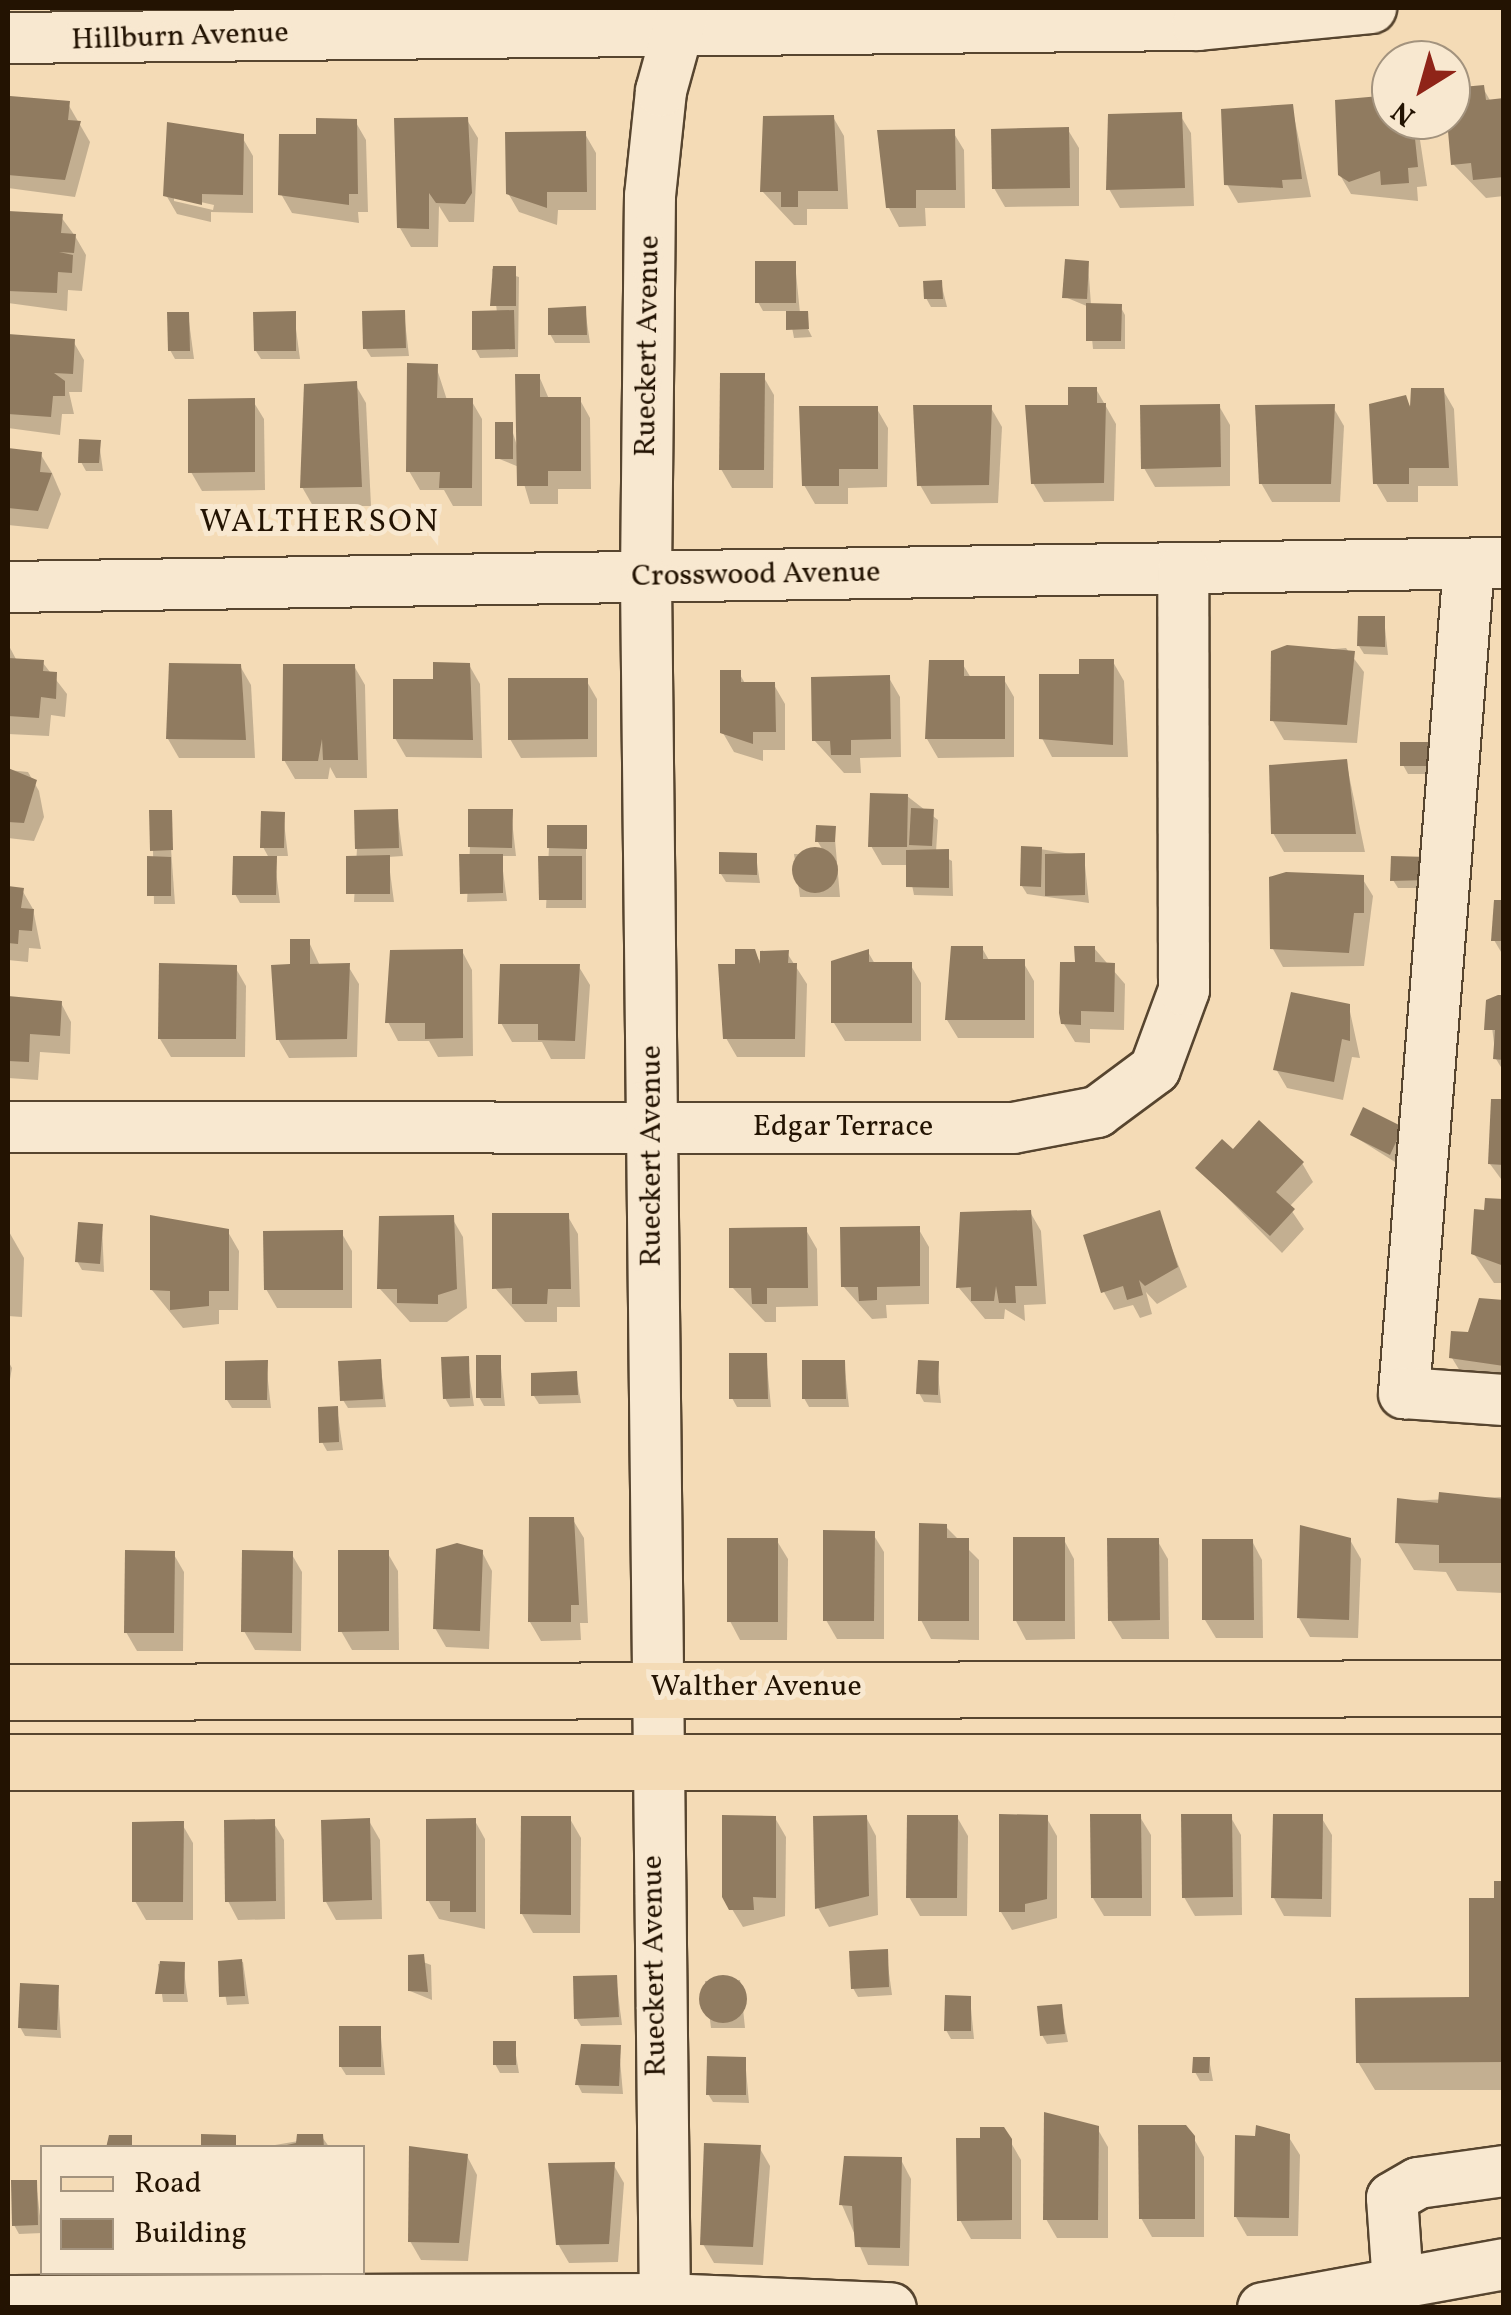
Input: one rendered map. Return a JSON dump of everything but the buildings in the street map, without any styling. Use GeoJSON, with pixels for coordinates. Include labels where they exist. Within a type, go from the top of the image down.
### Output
{"type":"FeatureCollection","features":[{"type":"Feature","properties":{"kind":"main road","name":"Walther Avenue"},"geometry":{"type":"LineString","coordinates":[[8,1692],[655,1687],[1504,1688]]}},
{"type":"Feature","properties":{"kind":"main road"},"geometry":{"type":"LineString","coordinates":[[8,1762],[653,1766],[1504,1762]]}},
{"type":"Feature","properties":{"kind":"street","name":"Hillburn Avenue"},"geometry":{"type":"LineString","coordinates":[[8,38],[681,18],[1198,25],[1371,8]]}},
{"type":"Feature","properties":{"kind":"street","name":"Rueckert Avenue"},"geometry":{"type":"LineString","coordinates":[[664,2303],[653,1766],[646,577],[650,196],[681,18]]}},
{"type":"Feature","properties":{"kind":"street","name":"Crosswood Avenue"},"geometry":{"type":"LineString","coordinates":[[8,587],[1486,563]]}},
{"type":"Feature","properties":{"kind":"street"},"geometry":{"type":"LineString","coordinates":[[1486,563],[1404,1393],[1504,1400]]}},
{"type":"Feature","properties":{"kind":"street","name":"Edgar Terrace"},"geometry":{"type":"LineString","coordinates":[[8,1126],[1013,1128],[1060,1124],[1130,1095],[1176,1029],[1184,990],[1184,568]]}},
{"type":"Feature","properties":{"kind":"street"},"geometry":{"type":"LineString","coordinates":[[1398,2284],[1392,2198],[1418,2183],[1504,2170]]}},
{"type":"Feature","properties":{"kind":"street"},"geometry":{"type":"LineString","coordinates":[[1263,2308],[1504,2264]]}},
{"type":"Feature","properties":{"kind":"street"},"geometry":{"type":"LineString","coordinates":[[8,2301],[664,2303],[890,2308]]}},
{"type":"Feature","properties":{"kind":"district","name":"WALTHERSON"},"geometry":{"type":"Point","coordinates":[320,523]}}]}
